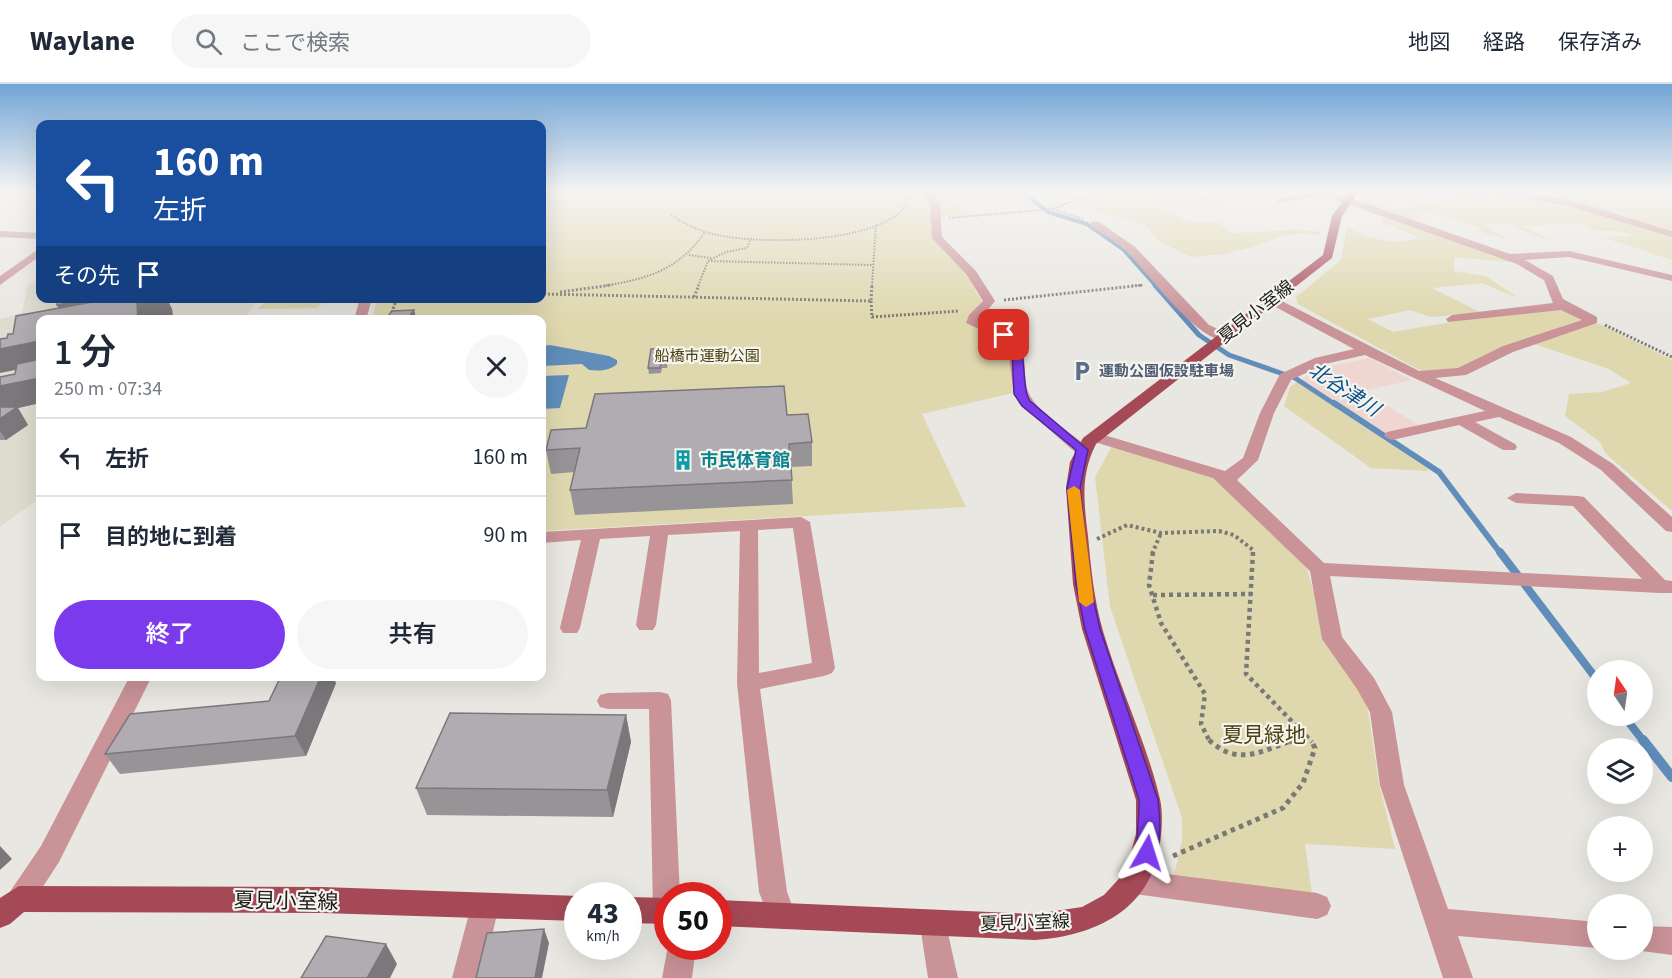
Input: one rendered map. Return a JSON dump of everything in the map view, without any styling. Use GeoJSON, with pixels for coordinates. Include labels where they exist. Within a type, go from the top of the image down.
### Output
{"type":"FeatureCollection","features":[{"type":"Feature","properties":{"kind":"main road","name":"夏見小室線"},"geometry":{"type":"LineString","coordinates":[[732,914],[934,924],[1064,924],[1099,913],[1114,903],[1135,882],[1147,853],[1150,819],[1148,800],[1086,604],[1074,488],[1088,443],[1328,256],[1333,233]]}},
{"type":"Feature","properties":{"kind":"main road","name":"夏見小室線"},"geometry":{"type":"LineString","coordinates":[[9,907],[322,900],[564,908]]}},
{"type":"Feature","properties":{"kind":"street"},"geometry":{"type":"LineString","coordinates":[[936,233],[936,238],[972,273],[989,301],[973,318],[972,323],[1013,340],[1017,348],[1020,394],[1026,403],[1088,443],[1219,474],[1319,569],[1332,639],[1366,684],[1381,712],[1392,785],[1458,978]]}},
{"type":"Feature","properties":{"kind":"street"},"geometry":{"type":"LineString","coordinates":[[1108,233],[1131,249],[1217,342]]}},
{"type":"Feature","properties":{"kind":"street"},"geometry":{"type":"LineString","coordinates":[[1432,233],[1510,257],[1542,272],[1549,278],[1552,297],[1562,306],[1593,320]]}},
{"type":"Feature","properties":{"kind":"street"},"geometry":{"type":"LineString","coordinates":[[0,234],[36,236]]}},
{"type":"Feature","properties":{"kind":"street"},"geometry":{"type":"LineString","coordinates":[[0,282],[36,254]]}},
{"type":"Feature","properties":{"kind":"street"},"geometry":{"type":"LineString","coordinates":[[1510,257],[1569,254],[1672,278]]}},
{"type":"Feature","properties":{"kind":"street"},"geometry":{"type":"LineString","coordinates":[[1272,300],[1416,375],[1564,440],[1607,467],[1672,527]]}},
{"type":"Feature","properties":{"kind":"street"},"geometry":{"type":"LineString","coordinates":[[1452,319],[1562,306]]}},
{"type":"Feature","properties":{"kind":"street"},"geometry":{"type":"LineString","coordinates":[[1416,375],[1461,372],[1508,349],[1593,320]]}},
{"type":"Feature","properties":{"kind":"street"},"geometry":{"type":"LineString","coordinates":[[1228,481],[1233,472],[1250,460],[1267,413],[1289,375],[1320,361],[1367,350]]}},
{"type":"Feature","properties":{"kind":"street"},"geometry":{"type":"LineString","coordinates":[[1392,435],[1501,412]]}},
{"type":"Feature","properties":{"kind":"street"},"geometry":{"type":"LineString","coordinates":[[1462,421],[1509,447]]}},
{"type":"Feature","properties":{"kind":"street"},"geometry":{"type":"LineString","coordinates":[[1516,498],[1578,501],[1666,587]]}},
{"type":"Feature","properties":{"kind":"street"},"geometry":{"type":"LineString","coordinates":[[546,537],[801,522],[824,668],[748,684]]}},
{"type":"Feature","properties":{"kind":"street"},"geometry":{"type":"LineString","coordinates":[[749,525],[748,684],[773,892],[782,916]]}},
{"type":"Feature","properties":{"kind":"street"},"geometry":{"type":"LineString","coordinates":[[646,625],[660,530]]}},
{"type":"Feature","properties":{"kind":"street"},"geometry":{"type":"LineString","coordinates":[[570,628],[592,534]]}},
{"type":"Feature","properties":{"kind":"street"},"geometry":{"type":"LineString","coordinates":[[1319,569],[1666,587]]}},
{"type":"Feature","properties":{"kind":"street"},"geometry":{"type":"LineString","coordinates":[[9,907],[50,854],[138,681]]}},
{"type":"Feature","properties":{"kind":"street"},"geometry":{"type":"LineString","coordinates":[[608,701],[660,700],[666,882]]}},
{"type":"Feature","properties":{"kind":"street"},"geometry":{"type":"LineString","coordinates":[[1135,882],[1317,906]]}},
{"type":"Feature","properties":{"kind":"street"},"geometry":{"type":"LineString","coordinates":[[467,978],[485,906]]}},
{"type":"Feature","properties":{"kind":"street"},"geometry":{"type":"LineString","coordinates":[[1440,921],[1587,934]]}},
{"type":"Feature","properties":{"kind":"street"},"geometry":{"type":"LineString","coordinates":[[934,924],[943,978]]}},
{"type":"Feature","properties":{"kind":"street"},"geometry":{"type":"LineString","coordinates":[[1653,940],[1672,941]]}},
{"type":"Feature","properties":{"kind":"street"},"geometry":{"type":"LineString","coordinates":[[678,978],[680,960]]}},
{"type":"Feature","properties":{"kind":"path"},"geometry":{"type":"LineString","coordinates":[[546,294],[617,283],[668,267],[688,255],[705,233]]}},
{"type":"Feature","properties":{"kind":"path"},"geometry":{"type":"LineString","coordinates":[[717,233],[751,238],[812,238],[836,233]]}},
{"type":"Feature","properties":{"kind":"path"},"geometry":{"type":"LineString","coordinates":[[875,233],[870,312],[872,317],[910,312],[947,313],[989,301],[1037,298],[1149,284]]}},
{"type":"Feature","properties":{"kind":"path"},"geometry":{"type":"LineString","coordinates":[[694,297],[708,261],[747,248],[751,238]]}},
{"type":"Feature","properties":{"kind":"path"},"geometry":{"type":"LineString","coordinates":[[688,255],[712,258]]}},
{"type":"Feature","properties":{"kind":"path"},"geometry":{"type":"LineString","coordinates":[[708,261],[873,265]]}},
{"type":"Feature","properties":{"kind":"path"},"geometry":{"type":"LineString","coordinates":[[546,294],[871,301]]}},
{"type":"Feature","properties":{"kind":"path"},"geometry":{"type":"LineString","coordinates":[[1593,320],[1672,357]]}},
{"type":"Feature","properties":{"kind":"path"},"geometry":{"type":"LineString","coordinates":[[1096,539],[1127,525],[1161,533],[1219,531],[1234,535],[1253,550],[1246,674],[1309,736],[1315,748],[1303,783],[1282,808],[1173,856]]}},
{"type":"Feature","properties":{"kind":"path"},"geometry":{"type":"LineString","coordinates":[[1161,533],[1150,559],[1149,585],[1161,623],[1205,694],[1201,724],[1209,741],[1219,749],[1240,757],[1309,736]]}},
{"type":"Feature","properties":{"kind":"path"},"geometry":{"type":"LineString","coordinates":[[1153,595],[1252,594]]}},
{"type":"Feature","properties":{"kind":"shaded area"},"geometry":{"type":"Polygon","coordinates":[[[36,280],[36,303],[255,303],[247,315],[36,315],[36,501],[0,527],[0,319],[22,313],[28,284],[36,280]]]}},
{"type":"Feature","properties":{"kind":"shaded area"},"geometry":{"type":"Polygon","coordinates":[[[1369,358],[1412,380],[1363,391],[1422,427],[1385,435],[1301,379],[1339,364],[1369,358]]]}},
{"type":"Feature","properties":{"kind":"green space","name":"船橋市運動公園"},"geometry":{"type":"Polygon","coordinates":[[[546,233],[932,233],[932,237],[973,281],[975,291],[982,300],[979,307],[969,315],[1010,341],[1013,393],[922,414],[966,507],[546,531],[546,315],[373,315],[376,303],[546,303],[546,233]]]}},
{"type":"Feature","properties":{"kind":"green space"},"geometry":{"type":"Polygon","coordinates":[[[1152,233],[1320,233],[1318,235],[1299,233],[1223,254],[1191,257],[1159,241],[1152,233]]]}},
{"type":"Feature","properties":{"kind":"green space"},"geometry":{"type":"Polygon","coordinates":[[[1346,233],[1358,233],[1391,241],[1418,238],[1407,233],[1431,233],[1519,263],[1454,257],[1454,271],[1486,276],[1518,298],[1482,283],[1432,288],[1480,312],[1432,317],[1410,310],[1368,319],[1393,332],[1486,316],[1561,309],[1582,320],[1501,347],[1460,371],[1425,373],[1298,304],[1296,297],[1341,260],[1346,233]]]}},
{"type":"Feature","properties":{"kind":"green space"},"geometry":{"type":"Polygon","coordinates":[[[1483,233],[1497,233],[1507,239],[1483,233]]]}},
{"type":"Feature","properties":{"kind":"green space"},"geometry":{"type":"Polygon","coordinates":[[[1528,233],[1536,233],[1549,239],[1539,238],[1528,233]]]}},
{"type":"Feature","properties":{"kind":"green space"},"geometry":{"type":"Polygon","coordinates":[[[1624,233],[1672,234],[1672,260],[1602,237],[1634,236],[1624,233]]]}},
{"type":"Feature","properties":{"kind":"green space"},"geometry":{"type":"Polygon","coordinates":[[[264,303],[322,303],[317,308],[257,309],[264,303]]]}},
{"type":"Feature","properties":{"kind":"green space"},"geometry":{"type":"Polygon","coordinates":[[[1590,323],[1600,324],[1672,360],[1672,511],[1605,453],[1600,442],[1565,416],[1569,394],[1602,392],[1631,383],[1609,369],[1531,343],[1590,323]]]}},
{"type":"Feature","properties":{"kind":"green space"},"geometry":{"type":"Polygon","coordinates":[[[1297,382],[1429,471],[1371,468],[1284,406],[1290,387],[1297,382]]]}},
{"type":"Feature","properties":{"kind":"green space","name":"夏見緑地"},"geometry":{"type":"Polygon","coordinates":[[[1112,446],[1214,477],[1306,566],[1316,600],[1322,638],[1356,681],[1368,710],[1379,783],[1395,849],[1305,844],[1312,894],[1173,879],[1182,840],[1182,818],[1110,607],[1095,477],[1112,446]]]}},
{"type":"Feature","properties":{"kind":"water"},"geometry":{"type":"Polygon","coordinates":[[[546,346],[609,356],[617,360],[617,364],[600,370],[589,370],[582,364],[546,366],[546,346]]]}},
{"type":"Feature","properties":{"kind":"water"},"geometry":{"type":"Polygon","coordinates":[[[569,375],[560,408],[546,409],[546,376],[569,375]]]}},
{"type":"Feature","properties":{"kind":"building"},"geometry":{"type":"Polygon","coordinates":[[[87,303],[137,303],[138,315],[36,315],[36,342],[0,349],[0,339],[13,334],[16,316],[87,303]]]}},
{"type":"Feature","properties":{"kind":"building"},"geometry":{"type":"Polygon","coordinates":[[[414,310],[410,315],[389,315],[392,311],[414,310]]]}},
{"type":"Feature","properties":{"kind":"building"},"geometry":{"type":"Polygon","coordinates":[[[651,349],[663,349],[662,356],[667,356],[666,362],[661,362],[660,368],[648,368],[651,349]]]}},
{"type":"Feature","properties":{"kind":"building"},"geometry":{"type":"Polygon","coordinates":[[[36,360],[36,379],[0,386],[0,377],[15,374],[17,364],[36,360]]]}},
{"type":"Feature","properties":{"kind":"building","name":"市民体育館"},"geometry":{"type":"Polygon","coordinates":[[[784,386],[787,415],[808,414],[812,442],[789,444],[792,480],[570,490],[580,448],[546,450],[551,430],[586,428],[595,394],[784,386]]]}},
{"type":"Feature","properties":{"kind":"building"},"geometry":{"type":"Polygon","coordinates":[[[0,407],[17,407],[0,419],[0,407]]]}},
{"type":"Feature","properties":{"kind":"building"},"geometry":{"type":"Polygon","coordinates":[[[279,681],[319,681],[295,736],[105,754],[130,714],[269,701],[279,681]]]}},
{"type":"Feature","properties":{"kind":"building"},"geometry":{"type":"Polygon","coordinates":[[[450,713],[626,715],[607,790],[416,788],[450,713]]]}},
{"type":"Feature","properties":{"kind":"building"},"geometry":{"type":"Polygon","coordinates":[[[544,929],[535,978],[476,978],[487,933],[544,929]]]}},
{"type":"Feature","properties":{"kind":"building"},"geometry":{"type":"Polygon","coordinates":[[[326,936],[386,944],[367,978],[301,978],[326,936]]]}},
{"type":"Feature","properties":{"kind":"waterway","name":"北谷津川"},"geometry":{"type":"LineString","coordinates":[[1100,233],[1123,249],[1156,286]]}},
{"type":"Feature","properties":{"kind":"waterway","name":"北谷津川"},"geometry":{"type":"LineString","coordinates":[[1155,285],[1199,335],[1229,355],[1295,378],[1336,405]]}},
{"type":"Feature","properties":{"kind":"waterway","name":"北谷津川"},"geometry":{"type":"LineString","coordinates":[[1334,403],[1439,472],[1501,554]]}},
{"type":"Feature","properties":{"kind":"waterway","name":"北谷津川"},"geometry":{"type":"LineString","coordinates":[[1500,552],[1587,667]]}},
{"type":"Feature","properties":{"kind":"waterway","name":"北谷津川"},"geometry":{"type":"LineString","coordinates":[[1632,726],[1641,738]]}},
{"type":"Feature","properties":{"kind":"waterway","name":"北谷津川"},"geometry":{"type":"LineString","coordinates":[[1653,753],[1672,777]]}},
{"type":"Feature","properties":{"kind":"slow traffic"},"geometry":{"type":"LineString","coordinates":[[1074,490],[1086,602]]}},
{"type":"Feature","properties":{"kind":"place","name":"運動公園仮設駐車場"},"geometry":{"type":"Point","coordinates":[1082,371]}},
{"type":"Feature","properties":{"kind":"place","name":"市民体育館"},"geometry":{"type":"Point","coordinates":[683,460]}},
{"type":"Feature","properties":{"kind":"route"},"geometry":{"type":"LineString","coordinates":[[1004,335],[1013,340],[1017,348],[1020,394],[1026,403],[1082,450],[1074,475],[1074,488],[1086,604],[1092,629],[1148,800],[1150,834],[1147,853]]}}]}
